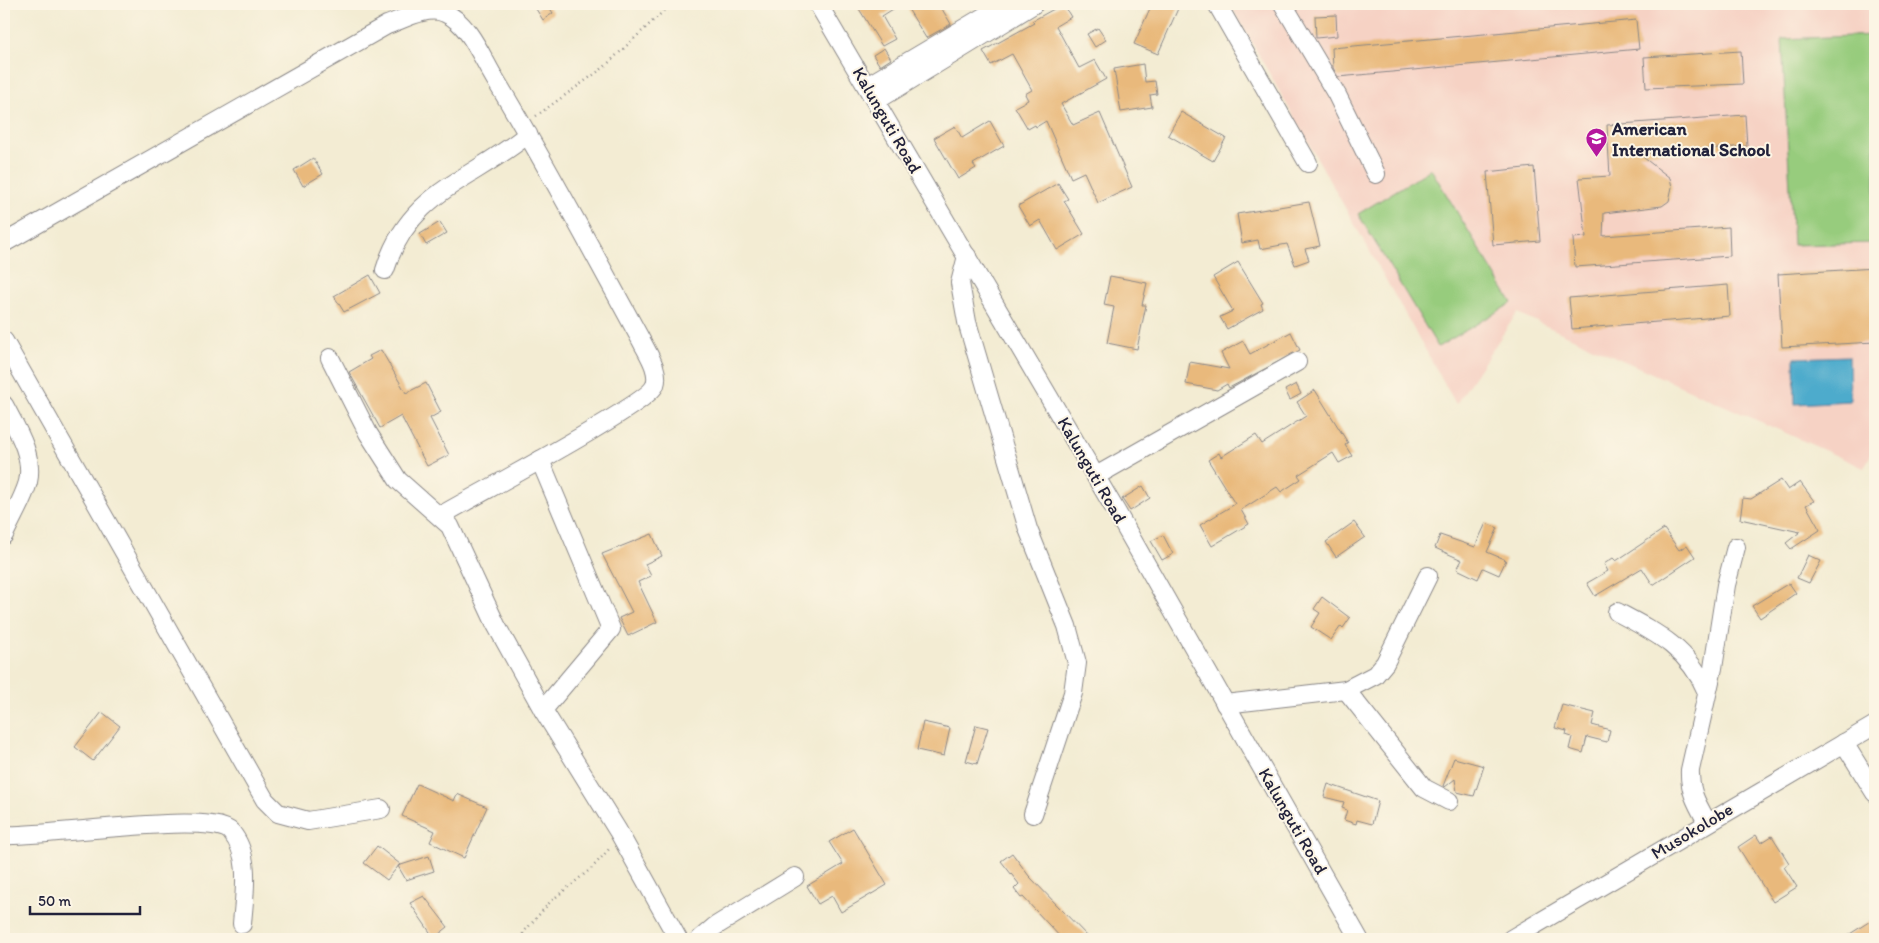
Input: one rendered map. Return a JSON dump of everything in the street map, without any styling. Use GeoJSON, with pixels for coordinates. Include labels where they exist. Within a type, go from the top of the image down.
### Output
{"type":"FeatureCollection","features":[{"type":"Feature","properties":{"kind":"street","name":"Kalunguti Road"},"geometry":{"type":"LineString","coordinates":[[818,4],[1096,476],[1359,939]]}},
{"type":"Feature","properties":{"kind":"street"},"geometry":{"type":"LineString","coordinates":[[871,94],[1006,4]]}},
{"type":"Feature","properties":{"kind":"street"},"geometry":{"type":"LineString","coordinates":[[871,94],[1034,4]]}},
{"type":"Feature","properties":{"kind":"street"},"geometry":{"type":"LineString","coordinates":[[1217,4],[1308,163]]}},
{"type":"Feature","properties":{"kind":"street"},"geometry":{"type":"LineString","coordinates":[[1283,4],[1336,95],[1376,174]]}},
{"type":"Feature","properties":{"kind":"street"},"geometry":{"type":"LineString","coordinates":[[4,243],[387,25],[425,11],[444,12],[458,22],[526,129],[642,342],[655,369],[656,384],[650,393],[540,460],[440,516]]}},
{"type":"Feature","properties":{"kind":"street"},"geometry":{"type":"LineString","coordinates":[[385,270],[392,246],[406,224],[437,194],[504,153],[526,129]]}},
{"type":"Feature","properties":{"kind":"street"},"geometry":{"type":"LineString","coordinates":[[967,256],[960,283],[967,322],[1028,529],[1067,626],[1077,663],[1073,693],[1032,814]]}},
{"type":"Feature","properties":{"kind":"street"},"geometry":{"type":"LineString","coordinates":[[4,341],[265,800],[278,813],[308,821],[382,809]]}},
{"type":"Feature","properties":{"kind":"street"},"geometry":{"type":"LineString","coordinates":[[330,358],[368,433],[398,480],[450,526],[496,625],[543,710],[618,831],[678,939]]}},
{"type":"Feature","properties":{"kind":"street"},"geometry":{"type":"LineString","coordinates":[[1096,476],[1297,362]]}},
{"type":"Feature","properties":{"kind":"street"},"geometry":{"type":"LineString","coordinates":[[4,406],[24,445],[29,465],[28,483],[4,535]]}},
{"type":"Feature","properties":{"kind":"street"},"geometry":{"type":"LineString","coordinates":[[540,460],[611,629],[543,710]]}},
{"type":"Feature","properties":{"kind":"street"},"geometry":{"type":"LineString","coordinates":[[1707,822],[1694,799],[1690,777],[1723,612],[1726,584],[1736,547]]}},
{"type":"Feature","properties":{"kind":"street"},"geometry":{"type":"LineString","coordinates":[[1226,704],[1346,690],[1375,676],[1385,663],[1428,576]]}},
{"type":"Feature","properties":{"kind":"street"},"geometry":{"type":"LineString","coordinates":[[1617,612],[1659,634],[1684,654],[1699,673],[1708,692]]}},
{"type":"Feature","properties":{"kind":"street"},"geometry":{"type":"LineString","coordinates":[[1346,690],[1424,788],[1450,801]]}},
{"type":"Feature","properties":{"kind":"street","name":"Musokolobe"},"geometry":{"type":"LineString","coordinates":[[1511,939],[1707,822],[1875,725]]}},
{"type":"Feature","properties":{"kind":"street"},"geometry":{"type":"LineString","coordinates":[[1844,742],[1875,793]]}},
{"type":"Feature","properties":{"kind":"street"},"geometry":{"type":"LineString","coordinates":[[4,835],[87,831],[171,823],[222,825],[233,833],[242,851],[245,872],[242,924]]}},
{"type":"Feature","properties":{"kind":"street"},"geometry":{"type":"LineString","coordinates":[[700,939],[714,927],[795,877]]}},
{"type":"Feature","properties":{"kind":"path"},"geometry":{"type":"LineString","coordinates":[[526,129],[603,68],[671,4]]}},
{"type":"Feature","properties":{"kind":"path"},"geometry":{"type":"LineString","coordinates":[[523,939],[523,933],[552,900],[592,868],[610,848],[618,831]]}},
{"type":"Feature","properties":{"kind":"shaded area","name":"American International School"},"geometry":{"type":"Polygon","coordinates":[[[1230,4],[1875,4],[1875,446],[1864,468],[1517,313],[1456,404],[1230,4]]]}},
{"type":"Feature","properties":{"kind":"green space"},"geometry":{"type":"Polygon","coordinates":[[[1875,35],[1875,243],[1793,245],[1782,39],[1875,35]]]}},
{"type":"Feature","properties":{"kind":"green space"},"geometry":{"type":"Polygon","coordinates":[[[1431,169],[1512,303],[1438,347],[1358,214],[1431,169]]]}},
{"type":"Feature","properties":{"kind":"water"},"geometry":{"type":"Polygon","coordinates":[[[1849,356],[1850,401],[1795,404],[1794,358],[1849,356]]]}},
{"type":"Feature","properties":{"kind":"building"},"geometry":{"type":"Polygon","coordinates":[[[547,4],[553,13],[543,20],[536,9],[547,4]]]}},
{"type":"Feature","properties":{"kind":"building"},"geometry":{"type":"Polygon","coordinates":[[[856,4],[901,4],[882,16],[895,39],[882,46],[856,4]]]}},
{"type":"Feature","properties":{"kind":"building"},"geometry":{"type":"Polygon","coordinates":[[[905,4],[939,4],[951,24],[926,38],[905,4]]]}},
{"type":"Feature","properties":{"kind":"building"},"geometry":{"type":"Polygon","coordinates":[[[1063,4],[1071,17],[1056,26],[1079,68],[1095,60],[1106,79],[1061,104],[1073,125],[1100,113],[1132,187],[1098,203],[1084,172],[1071,178],[1046,121],[1028,129],[1015,107],[1028,100],[1025,94],[1032,90],[1012,54],[991,65],[983,51],[1034,23],[1032,21],[1063,4]]]}},
{"type":"Feature","properties":{"kind":"building"},"geometry":{"type":"Polygon","coordinates":[[[1152,4],[1180,4],[1158,54],[1134,44],[1152,4]]]}},
{"type":"Feature","properties":{"kind":"building"},"geometry":{"type":"Polygon","coordinates":[[[1336,15],[1337,36],[1316,38],[1315,16],[1336,15]]]}},
{"type":"Feature","properties":{"kind":"building"},"geometry":{"type":"Polygon","coordinates":[[[1636,20],[1639,49],[1338,77],[1333,68],[1332,48],[1636,20]]]}},
{"type":"Feature","properties":{"kind":"building"},"geometry":{"type":"Polygon","coordinates":[[[1098,28],[1106,40],[1095,47],[1087,34],[1098,28]]]}},
{"type":"Feature","properties":{"kind":"building"},"geometry":{"type":"Polygon","coordinates":[[[884,48],[891,59],[880,66],[873,55],[884,48]]]}},
{"type":"Feature","properties":{"kind":"building"},"geometry":{"type":"Polygon","coordinates":[[[1741,51],[1743,84],[1646,88],[1644,57],[1741,51]]]}},
{"type":"Feature","properties":{"kind":"building"},"geometry":{"type":"Polygon","coordinates":[[[1143,64],[1145,82],[1155,81],[1157,94],[1150,95],[1152,107],[1121,112],[1114,69],[1143,64]]]}},
{"type":"Feature","properties":{"kind":"building"},"geometry":{"type":"Polygon","coordinates":[[[1181,112],[1226,138],[1213,161],[1168,135],[1181,112]]]}},
{"type":"Feature","properties":{"kind":"building"},"geometry":{"type":"Polygon","coordinates":[[[1745,115],[1747,146],[1639,154],[1670,178],[1672,187],[1669,201],[1662,206],[1604,213],[1603,236],[1729,227],[1730,256],[1575,267],[1573,238],[1586,237],[1579,178],[1610,176],[1607,125],[1745,115]]]}},
{"type":"Feature","properties":{"kind":"building"},"geometry":{"type":"Polygon","coordinates":[[[990,121],[1004,146],[973,164],[976,168],[958,179],[934,138],[955,126],[962,138],[990,121]]]}},
{"type":"Feature","properties":{"kind":"building"},"geometry":{"type":"Polygon","coordinates":[[[313,158],[323,174],[303,186],[294,170],[313,158]]]}},
{"type":"Feature","properties":{"kind":"building"},"geometry":{"type":"Polygon","coordinates":[[[1534,167],[1540,241],[1493,245],[1487,172],[1534,167]]]}},
{"type":"Feature","properties":{"kind":"building"},"geometry":{"type":"Polygon","coordinates":[[[1058,183],[1068,199],[1064,201],[1084,234],[1057,250],[1040,220],[1030,226],[1018,206],[1058,183]]]}},
{"type":"Feature","properties":{"kind":"building"},"geometry":{"type":"Polygon","coordinates":[[[1309,202],[1320,246],[1305,249],[1309,260],[1295,265],[1287,244],[1260,249],[1258,240],[1242,243],[1237,214],[1309,202]]]}},
{"type":"Feature","properties":{"kind":"building"},"geometry":{"type":"Polygon","coordinates":[[[440,222],[447,233],[426,245],[420,234],[440,222]]]}},
{"type":"Feature","properties":{"kind":"building"},"geometry":{"type":"Polygon","coordinates":[[[1238,262],[1263,303],[1261,304],[1263,309],[1227,329],[1220,317],[1233,311],[1213,277],[1238,262]]]}},
{"type":"Feature","properties":{"kind":"building"},"geometry":{"type":"Polygon","coordinates":[[[1875,268],[1875,342],[1782,347],[1778,274],[1875,268]]]}},
{"type":"Feature","properties":{"kind":"building"},"geometry":{"type":"Polygon","coordinates":[[[370,275],[380,293],[344,312],[334,296],[370,275]]]}},
{"type":"Feature","properties":{"kind":"building"},"geometry":{"type":"Polygon","coordinates":[[[1110,276],[1147,283],[1142,305],[1146,305],[1137,349],[1107,343],[1114,307],[1104,305],[1110,276]]]}},
{"type":"Feature","properties":{"kind":"building"},"geometry":{"type":"Polygon","coordinates":[[[1728,285],[1730,316],[1572,329],[1569,298],[1728,285]]]}},
{"type":"Feature","properties":{"kind":"building"},"geometry":{"type":"Polygon","coordinates":[[[1291,332],[1300,350],[1229,388],[1227,384],[1217,390],[1186,384],[1190,362],[1229,369],[1221,353],[1243,341],[1250,354],[1291,332]]]}},
{"type":"Feature","properties":{"kind":"building"},"geometry":{"type":"Polygon","coordinates":[[[381,350],[406,393],[426,383],[441,412],[430,418],[449,455],[427,466],[401,416],[380,428],[349,372],[371,359],[369,356],[381,350]]]}},
{"type":"Feature","properties":{"kind":"building"},"geometry":{"type":"Polygon","coordinates":[[[1296,384],[1301,394],[1290,400],[1285,390],[1296,384]]]}},
{"type":"Feature","properties":{"kind":"building"},"geometry":{"type":"Polygon","coordinates":[[[1315,390],[1348,443],[1345,445],[1352,456],[1339,463],[1333,453],[1298,475],[1301,479],[1281,492],[1277,487],[1241,510],[1249,524],[1212,546],[1200,525],[1235,504],[1208,460],[1219,453],[1221,457],[1256,435],[1262,444],[1306,416],[1297,402],[1315,390]]]}},
{"type":"Feature","properties":{"kind":"building"},"geometry":{"type":"Polygon","coordinates":[[[1781,480],[1788,490],[1800,482],[1814,501],[1806,505],[1820,530],[1791,549],[1786,543],[1800,532],[1740,519],[1743,498],[1751,499],[1781,480]]]}},
{"type":"Feature","properties":{"kind":"building"},"geometry":{"type":"Polygon","coordinates":[[[1143,486],[1150,498],[1130,511],[1122,499],[1143,486]]]}},
{"type":"Feature","properties":{"kind":"building"},"geometry":{"type":"Polygon","coordinates":[[[1354,522],[1365,537],[1336,557],[1326,542],[1354,522]]]}},
{"type":"Feature","properties":{"kind":"building"},"geometry":{"type":"Polygon","coordinates":[[[1486,523],[1498,528],[1487,552],[1506,560],[1499,575],[1483,568],[1478,579],[1457,569],[1462,560],[1435,548],[1440,535],[1475,547],[1486,523]]]}},
{"type":"Feature","properties":{"kind":"building"},"geometry":{"type":"Polygon","coordinates":[[[1664,529],[1679,550],[1687,545],[1695,557],[1653,585],[1642,568],[1595,596],[1587,583],[1608,571],[1604,564],[1613,558],[1616,561],[1664,529]]]}},
{"type":"Feature","properties":{"kind":"building"},"geometry":{"type":"Polygon","coordinates":[[[652,534],[662,556],[645,564],[651,576],[638,582],[657,622],[628,636],[619,618],[632,612],[602,554],[652,534]]]}},
{"type":"Feature","properties":{"kind":"building"},"geometry":{"type":"Polygon","coordinates":[[[1163,535],[1173,554],[1162,560],[1151,541],[1163,535]]]}},
{"type":"Feature","properties":{"kind":"building"},"geometry":{"type":"Polygon","coordinates":[[[1808,555],[1821,561],[1809,583],[1797,578],[1808,555]]]}},
{"type":"Feature","properties":{"kind":"building"},"geometry":{"type":"Polygon","coordinates":[[[1789,583],[1796,593],[1760,618],[1752,606],[1789,583]]]}},
{"type":"Feature","properties":{"kind":"building"},"geometry":{"type":"Polygon","coordinates":[[[1322,597],[1350,618],[1343,628],[1341,626],[1331,640],[1311,627],[1320,613],[1314,609],[1322,597]]]}},
{"type":"Feature","properties":{"kind":"building"},"geometry":{"type":"Polygon","coordinates":[[[1562,705],[1595,713],[1592,725],[1610,730],[1607,742],[1587,737],[1583,753],[1569,749],[1572,737],[1566,735],[1567,731],[1555,728],[1562,705]]]}},
{"type":"Feature","properties":{"kind":"building"},"geometry":{"type":"Polygon","coordinates":[[[102,712],[120,726],[93,761],[75,747],[102,712]]]}},
{"type":"Feature","properties":{"kind":"building"},"geometry":{"type":"Polygon","coordinates":[[[923,722],[950,728],[944,756],[917,750],[923,722]]]}},
{"type":"Feature","properties":{"kind":"building"},"geometry":{"type":"Polygon","coordinates":[[[976,725],[988,728],[977,764],[966,761],[976,725]]]}},
{"type":"Feature","properties":{"kind":"building"},"geometry":{"type":"Polygon","coordinates":[[[1454,758],[1484,766],[1474,796],[1457,792],[1455,779],[1445,787],[1443,786],[1454,758]]]}},
{"type":"Feature","properties":{"kind":"building"},"geometry":{"type":"Polygon","coordinates":[[[417,784],[454,801],[457,794],[487,807],[464,858],[430,842],[435,831],[402,816],[417,784]]]}},
{"type":"Feature","properties":{"kind":"building"},"geometry":{"type":"Polygon","coordinates":[[[1328,784],[1378,801],[1372,824],[1357,820],[1356,824],[1344,820],[1347,810],[1342,808],[1344,802],[1324,797],[1328,784]]]}},
{"type":"Feature","properties":{"kind":"building"},"geometry":{"type":"Polygon","coordinates":[[[853,828],[887,885],[841,912],[832,896],[818,904],[807,886],[843,864],[829,842],[853,828]]]}},
{"type":"Feature","properties":{"kind":"building"},"geometry":{"type":"Polygon","coordinates":[[[1756,835],[1761,843],[1772,836],[1789,863],[1784,867],[1797,887],[1773,902],[1738,847],[1756,835]]]}},
{"type":"Feature","properties":{"kind":"building"},"geometry":{"type":"Polygon","coordinates":[[[377,846],[400,864],[387,880],[364,863],[377,846]]]}},
{"type":"Feature","properties":{"kind":"building"},"geometry":{"type":"Polygon","coordinates":[[[1012,853],[1029,876],[1090,939],[1062,939],[1023,897],[1021,898],[1014,889],[1019,884],[1001,861],[1012,853]]]}},
{"type":"Feature","properties":{"kind":"building"},"geometry":{"type":"Polygon","coordinates":[[[429,856],[434,871],[406,880],[398,866],[429,856]]]}},
{"type":"Feature","properties":{"kind":"building"},"geometry":{"type":"Polygon","coordinates":[[[424,896],[448,927],[434,938],[410,903],[424,896]]]}},
{"type":"Feature","properties":{"kind":"building"},"geometry":{"type":"Polygon","coordinates":[[[1875,918],[1875,939],[1842,939],[1875,918]]]}},
{"type":"Feature","properties":{"kind":"place","name":"American International School"},"geometry":{"type":"Point","coordinates":[1596,158]}}]}
